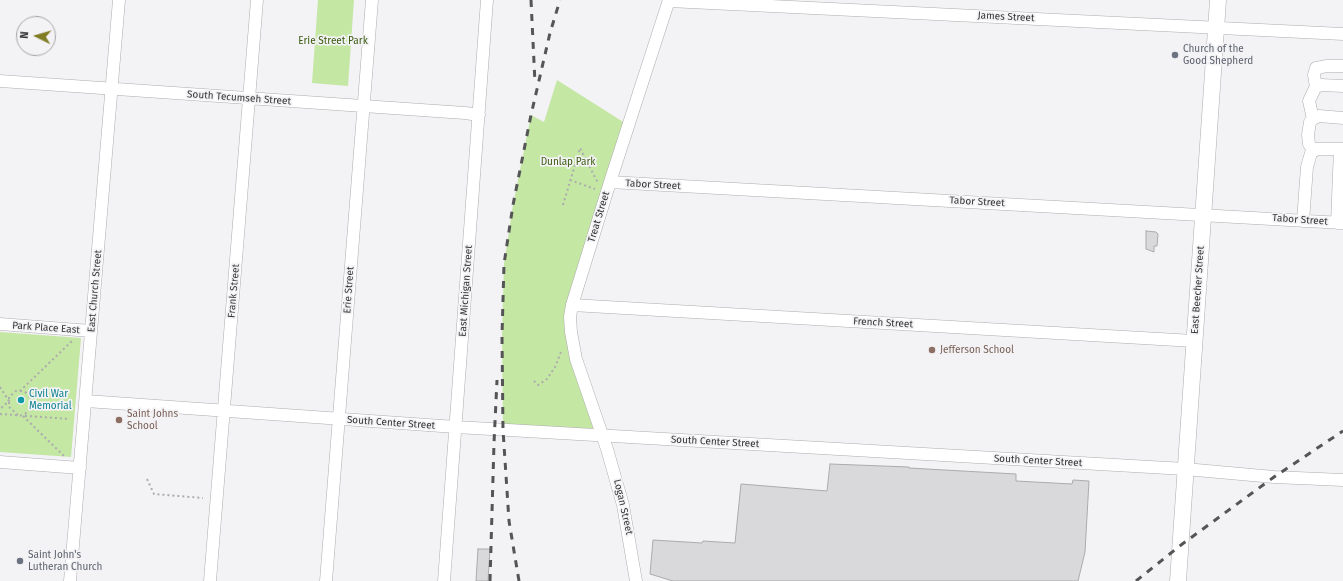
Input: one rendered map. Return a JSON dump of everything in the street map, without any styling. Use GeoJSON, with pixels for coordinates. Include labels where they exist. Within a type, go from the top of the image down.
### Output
{"type":"FeatureCollection","features":[{"type":"Feature","properties":{"kind":"main road","name":"East Beecher Street"},"geometry":{"type":"LineString","coordinates":[[1178,581],[1218,0]]}},
{"type":"Feature","properties":{"kind":"street","name":"East Church Street"},"geometry":{"type":"LineString","coordinates":[[70,581],[119,0]]}},
{"type":"Feature","properties":{"kind":"street","name":"Frank Street"},"geometry":{"type":"LineString","coordinates":[[210,581],[257,0]]}},
{"type":"Feature","properties":{"kind":"street","name":"Erie Street"},"geometry":{"type":"LineString","coordinates":[[326,581],[372,0]]}},
{"type":"Feature","properties":{"kind":"street","name":"East Michigan Street"},"geometry":{"type":"LineString","coordinates":[[444,581],[487,0]]}},
{"type":"Feature","properties":{"kind":"street","name":"James Street"},"geometry":{"type":"LineString","coordinates":[[669,0],[1343,34]]}},
{"type":"Feature","properties":{"kind":"street","name":"Treat Street"},"geometry":{"type":"LineString","coordinates":[[603,435],[576,359],[571,332],[572,305],[669,0]]}},
{"type":"Feature","properties":{"kind":"street"},"geometry":{"type":"LineString","coordinates":[[1316,87],[1314,75],[1316,68],[1343,66]]}},
{"type":"Feature","properties":{"kind":"street","name":"South Tecumseh Street"},"geometry":{"type":"LineString","coordinates":[[0,82],[479,115]]}},
{"type":"Feature","properties":{"kind":"street"},"geometry":{"type":"LineString","coordinates":[[1313,119],[1309,101],[1311,93],[1316,87],[1321,85],[1343,86]]}},
{"type":"Feature","properties":{"kind":"street"},"geometry":{"type":"LineString","coordinates":[[1314,151],[1309,144],[1308,135],[1310,122],[1319,116],[1343,118]]}},
{"type":"Feature","properties":{"kind":"street"},"geometry":{"type":"LineString","coordinates":[[1303,221],[1307,167],[1311,153],[1320,148],[1342,149],[1340,223]]}},
{"type":"Feature","properties":{"kind":"street","name":"Tabor Street"},"geometry":{"type":"LineString","coordinates":[[610,182],[1203,214],[1340,223]]}},
{"type":"Feature","properties":{"kind":"street","name":"French Street"},"geometry":{"type":"LineString","coordinates":[[572,305],[1194,341]]}},
{"type":"Feature","properties":{"kind":"street","name":"Park Place East"},"geometry":{"type":"LineString","coordinates":[[0,324],[91,331]]}},
{"type":"Feature","properties":{"kind":"street","name":"South Center Street"},"geometry":{"type":"LineString","coordinates":[[86,401],[456,428],[603,435],[1185,469],[1274,477],[1343,480]]}},
{"type":"Feature","properties":{"kind":"street","name":"Logan Street"},"geometry":{"type":"LineString","coordinates":[[603,435],[624,505],[636,581]]}},
{"type":"Feature","properties":{"kind":"street"},"geometry":{"type":"LineString","coordinates":[[0,462],[80,468]]}},
{"type":"Feature","properties":{"kind":"path"},"geometry":{"type":"LineString","coordinates":[[563,204],[580,148],[598,182]]}},
{"type":"Feature","properties":{"kind":"path"},"geometry":{"type":"LineString","coordinates":[[570,180],[595,189]]}},
{"type":"Feature","properties":{"kind":"path"},"geometry":{"type":"LineString","coordinates":[[18,415],[9,407],[10,397],[16,391],[20,391],[77,336]]}},
{"type":"Feature","properties":{"kind":"path"},"geometry":{"type":"LineString","coordinates":[[534,381],[538,385],[547,379],[555,367],[561,352]]}},
{"type":"Feature","properties":{"kind":"path"},"geometry":{"type":"LineString","coordinates":[[0,387],[9,401]]}},
{"type":"Feature","properties":{"kind":"path"},"geometry":{"type":"LineString","coordinates":[[20,391],[25,392],[31,398],[30,408],[23,416]]}},
{"type":"Feature","properties":{"kind":"path"},"geometry":{"type":"LineString","coordinates":[[0,409],[9,401]]}},
{"type":"Feature","properties":{"kind":"path"},"geometry":{"type":"LineString","coordinates":[[0,414],[70,419]]}},
{"type":"Feature","properties":{"kind":"path"},"geometry":{"type":"LineString","coordinates":[[23,416],[68,459]]}},
{"type":"Feature","properties":{"kind":"path"},"geometry":{"type":"LineString","coordinates":[[147,479],[154,494],[203,498]]}},
{"type":"Feature","properties":{"kind":"green space","name":"Erie Street Park"},"geometry":{"type":"Polygon","coordinates":[[[318,0],[354,0],[348,86],[312,83],[318,0]]]}},
{"type":"Feature","properties":{"kind":"green space","name":"Dunlap Park"},"geometry":{"type":"Polygon","coordinates":[[[557,80],[628,125],[570,317],[603,435],[503,430],[502,336],[504,264],[513,205],[531,115],[544,122],[557,80]]]}},
{"type":"Feature","properties":{"kind":"green space"},"geometry":{"type":"Polygon","coordinates":[[[0,332],[81,338],[71,457],[0,452],[0,332]]]}},
{"type":"Feature","properties":{"kind":"building"},"geometry":{"type":"Polygon","coordinates":[[[1146,231],[1156,232],[1158,234],[1157,246],[1154,246],[1154,252],[1146,249],[1146,231]]]}},
{"type":"Feature","properties":{"kind":"building"},"geometry":{"type":"Polygon","coordinates":[[[830,464],[909,467],[1016,474],[1016,481],[1072,484],[1073,480],[1089,481],[1085,552],[1078,581],[673,581],[650,574],[653,540],[702,543],[703,541],[735,543],[741,484],[827,491],[830,464]]]}},
{"type":"Feature","properties":{"kind":"building"},"geometry":{"type":"Polygon","coordinates":[[[478,549],[490,549],[488,581],[476,581],[478,549]]]}},
{"type":"Feature","properties":{"kind":"railway"},"geometry":{"type":"LineString","coordinates":[[531,0],[535,83]]}},
{"type":"Feature","properties":{"kind":"railway"},"geometry":{"type":"LineString","coordinates":[[519,581],[509,521],[503,430],[502,336],[504,264],[513,205],[531,115],[550,33],[560,0]]}},
{"type":"Feature","properties":{"kind":"railway"},"geometry":{"type":"LineString","coordinates":[[490,581],[497,380]]}},
{"type":"Feature","properties":{"kind":"railway"},"geometry":{"type":"LineString","coordinates":[[1136,581],[1181,545],[1274,477],[1343,431]]}},
{"type":"Feature","properties":{"kind":"place","name":"Church of the Good Shepherd"},"geometry":{"type":"Point","coordinates":[1175,55]}},
{"type":"Feature","properties":{"kind":"place","name":"Jefferson School"},"geometry":{"type":"Point","coordinates":[932,350]}},
{"type":"Feature","properties":{"kind":"place","name":"Civil War Memorial"},"geometry":{"type":"Point","coordinates":[21,400]}},
{"type":"Feature","properties":{"kind":"place","name":"Saint Johns School"},"geometry":{"type":"Point","coordinates":[119,420]}},
{"type":"Feature","properties":{"kind":"place","name":"Saint John's Lutheran Church"},"geometry":{"type":"Point","coordinates":[20,561]}}]}
